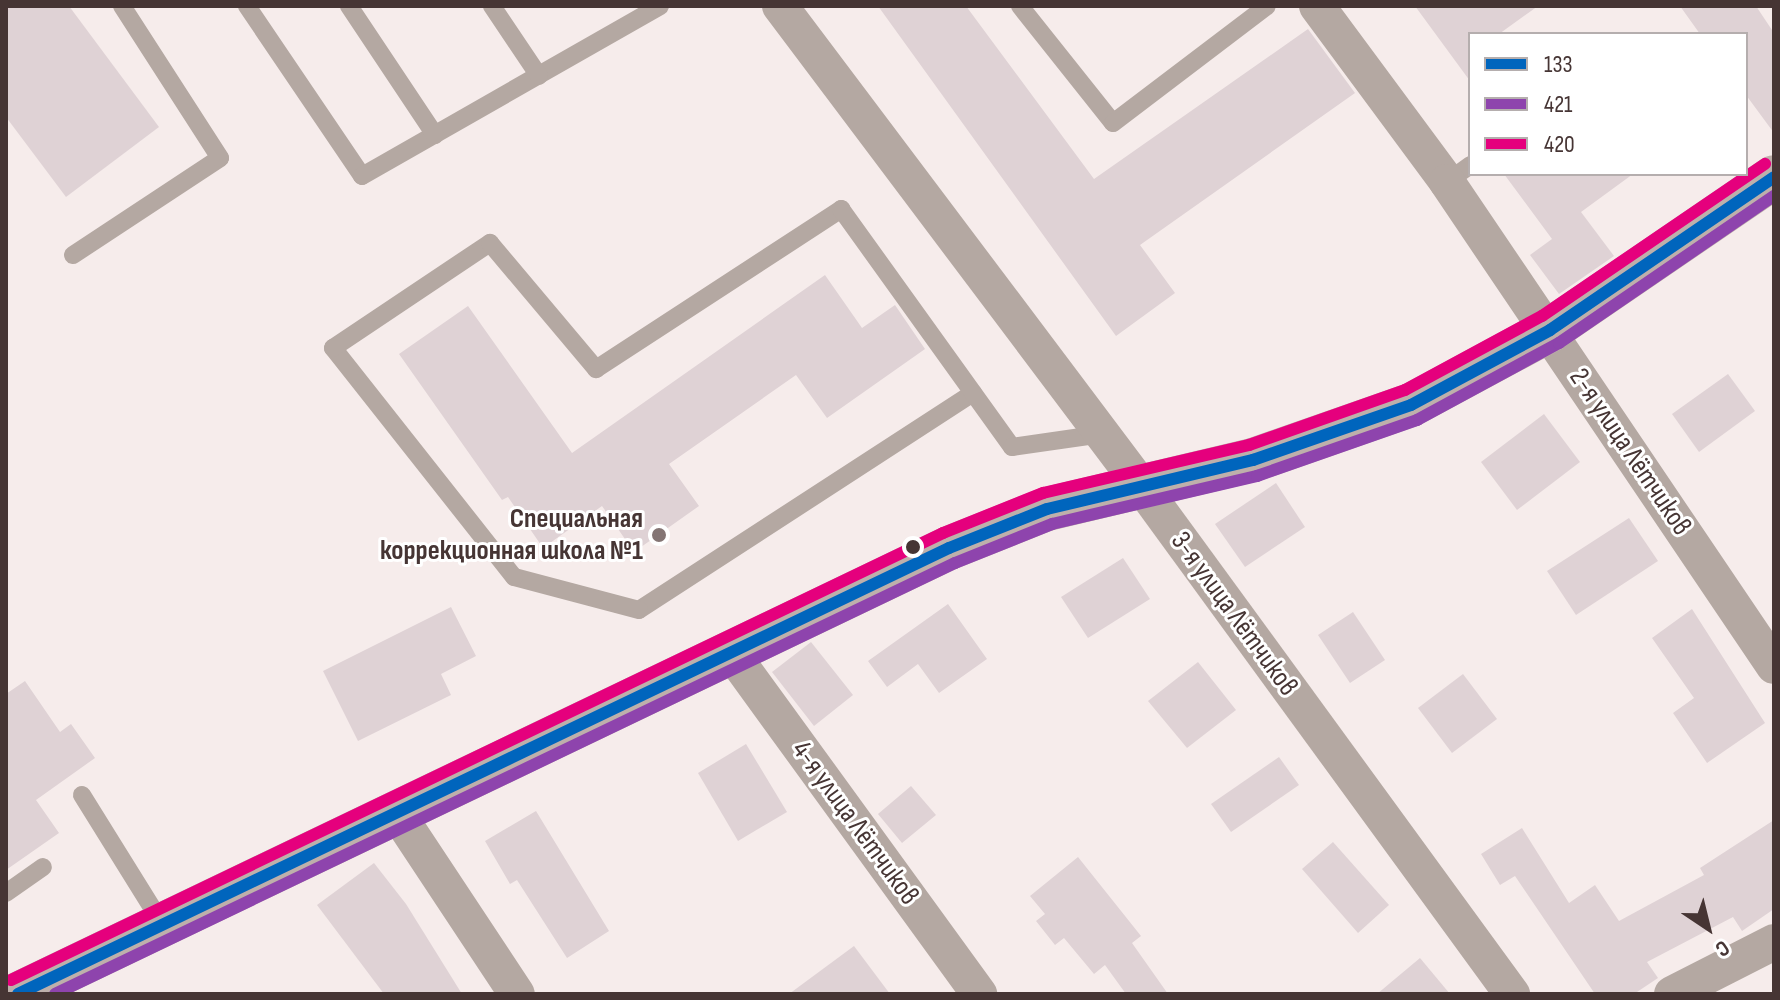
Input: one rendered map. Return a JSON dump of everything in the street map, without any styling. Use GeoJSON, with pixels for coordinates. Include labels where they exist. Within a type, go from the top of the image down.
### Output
{"type":"FeatureCollection","features":[{"type":"Feature","properties":{"kind":"main road"},"geometry":{"type":"LineString","coordinates":[[45,989],[164,927],[730,651],[1047,509],[1253,460],[1362,424],[1447,388],[1550,330],[1774,177]]}},
{"type":"Feature","properties":{"kind":"street","name":"3-я улица Лётчиков"},"geometry":{"type":"LineString","coordinates":[[780,6],[1142,487],[1512,994]]}},
{"type":"Feature","properties":{"kind":"street","name":"2-я улица Лётчиков"},"geometry":{"type":"LineString","coordinates":[[1317,6],[1459,173],[1550,330],[1774,666]]}},
{"type":"Feature","properties":{"kind":"street","name":"4-я улица Лётчиков"},"geometry":{"type":"LineString","coordinates":[[730,651],[979,994]]}},
{"type":"Feature","properties":{"kind":"street"},"geometry":{"type":"LineString","coordinates":[[397,813],[517,994]]}},
{"type":"Feature","properties":{"kind":"street"},"geometry":{"type":"LineString","coordinates":[[1672,994],[1774,942]]}},
{"type":"Feature","properties":{"kind":"lane"},"geometry":{"type":"LineString","coordinates":[[73,255],[220,158],[122,6]]}},
{"type":"Feature","properties":{"kind":"lane"},"geometry":{"type":"LineString","coordinates":[[247,6],[362,176],[655,7]]}},
{"type":"Feature","properties":{"kind":"lane"},"geometry":{"type":"LineString","coordinates":[[349,6],[435,135]]}},
{"type":"Feature","properties":{"kind":"lane"},"geometry":{"type":"LineString","coordinates":[[492,6],[539,76]]}},
{"type":"Feature","properties":{"kind":"lane"},"geometry":{"type":"LineString","coordinates":[[1020,6],[1113,123],[1267,6]]}},
{"type":"Feature","properties":{"kind":"lane"},"geometry":{"type":"LineString","coordinates":[[973,393],[639,610],[514,577],[333,348],[490,243],[596,369],[841,209],[1012,447],[1102,434]]}},
{"type":"Feature","properties":{"kind":"lane"},"geometry":{"type":"LineString","coordinates":[[82,795],[164,927]]}},
{"type":"Feature","properties":{"kind":"lane"},"geometry":{"type":"LineString","coordinates":[[6,893],[43,867]]}},
{"type":"Feature","properties":{"kind":"building"},"geometry":{"type":"Polygon","coordinates":[[[6,6],[69,6],[159,127],[66,197],[6,117],[6,6]]]}},
{"type":"Feature","properties":{"kind":"building"},"geometry":{"type":"Polygon","coordinates":[[[878,6],[966,6],[1094,179],[1308,29],[1355,93],[1140,245],[1175,293],[1116,336],[878,6]]]}},
{"type":"Feature","properties":{"kind":"building"},"geometry":{"type":"Polygon","coordinates":[[[1415,6],[1538,6],[1502,32],[1468,32],[1468,78],[1415,6]]]}},
{"type":"Feature","properties":{"kind":"building"},"geometry":{"type":"Polygon","coordinates":[[[1680,6],[1756,6],[1774,33],[1774,133],[1748,98],[1748,32],[1699,32],[1680,6]]]}},
{"type":"Feature","properties":{"kind":"building"},"geometry":{"type":"Polygon","coordinates":[[[1505,176],[1630,176],[1581,212],[1614,256],[1559,294],[1530,255],[1552,239],[1505,176]]]}},
{"type":"Feature","properties":{"kind":"building"},"geometry":{"type":"Polygon","coordinates":[[[825,275],[862,328],[895,305],[925,349],[827,418],[796,375],[669,464],[699,506],[634,552],[602,506],[543,548],[508,497],[502,500],[399,354],[468,306],[572,453],[825,275]]]}},
{"type":"Feature","properties":{"kind":"building"},"geometry":{"type":"Polygon","coordinates":[[[1728,374],[1755,411],[1699,452],[1672,414],[1728,374]]]}},
{"type":"Feature","properties":{"kind":"building"},"geometry":{"type":"Polygon","coordinates":[[[1544,414],[1580,462],[1517,510],[1481,462],[1544,414]]]}},
{"type":"Feature","properties":{"kind":"building"},"geometry":{"type":"Polygon","coordinates":[[[1276,483],[1305,527],[1245,567],[1215,524],[1276,483]]]}},
{"type":"Feature","properties":{"kind":"building"},"geometry":{"type":"Polygon","coordinates":[[[1629,518],[1658,561],[1576,615],[1547,571],[1629,518]]]}},
{"type":"Feature","properties":{"kind":"building"},"geometry":{"type":"Polygon","coordinates":[[[1123,558],[1150,599],[1088,638],[1061,597],[1123,558]]]}},
{"type":"Feature","properties":{"kind":"building"},"geometry":{"type":"Polygon","coordinates":[[[948,604],[987,659],[939,693],[918,664],[887,687],[868,661],[948,604]]]}},
{"type":"Feature","properties":{"kind":"building"},"geometry":{"type":"Polygon","coordinates":[[[451,607],[476,656],[441,674],[451,695],[358,741],[323,671],[451,607]]]}},
{"type":"Feature","properties":{"kind":"building"},"geometry":{"type":"Polygon","coordinates":[[[1692,609],[1765,723],[1707,763],[1673,713],[1694,698],[1652,638],[1692,609]]]}},
{"type":"Feature","properties":{"kind":"building"},"geometry":{"type":"Polygon","coordinates":[[[1353,612],[1385,660],[1350,683],[1318,635],[1353,612]]]}},
{"type":"Feature","properties":{"kind":"building"},"geometry":{"type":"Polygon","coordinates":[[[811,642],[853,695],[814,726],[772,672],[811,642]]]}},
{"type":"Feature","properties":{"kind":"building"},"geometry":{"type":"Polygon","coordinates":[[[1198,662],[1236,710],[1187,748],[1148,701],[1198,662]]]}},
{"type":"Feature","properties":{"kind":"building"},"geometry":{"type":"Polygon","coordinates":[[[1463,674],[1497,719],[1452,753],[1418,708],[1463,674]]]}},
{"type":"Feature","properties":{"kind":"building"},"geometry":{"type":"Polygon","coordinates":[[[25,681],[60,732],[71,724],[95,758],[36,800],[59,833],[6,870],[6,694],[25,681]]]}},
{"type":"Feature","properties":{"kind":"building"},"geometry":{"type":"Polygon","coordinates":[[[746,744],[787,812],[738,841],[698,773],[746,744]]]}},
{"type":"Feature","properties":{"kind":"building"},"geometry":{"type":"Polygon","coordinates":[[[1279,757],[1299,785],[1231,832],[1211,804],[1279,757]]]}},
{"type":"Feature","properties":{"kind":"building"},"geometry":{"type":"Polygon","coordinates":[[[911,786],[936,815],[902,843],[878,814],[911,786]]]}},
{"type":"Feature","properties":{"kind":"building"},"geometry":{"type":"Polygon","coordinates":[[[536,811],[609,931],[567,958],[517,880],[510,884],[485,841],[536,811]]]}},
{"type":"Feature","properties":{"kind":"building"},"geometry":{"type":"Polygon","coordinates":[[[1774,820],[1774,909],[1742,931],[1733,917],[1647,962],[1658,978],[1634,994],[1595,994],[1515,876],[1500,885],[1481,854],[1522,828],[1569,903],[1595,885],[1619,921],[1704,875],[1700,868],[1774,820]]]}},
{"type":"Feature","properties":{"kind":"building"},"geometry":{"type":"Polygon","coordinates":[[[1333,842],[1389,905],[1358,933],[1302,869],[1333,842]]]}},
{"type":"Feature","properties":{"kind":"building"},"geometry":{"type":"Polygon","coordinates":[[[1078,857],[1141,936],[1132,943],[1168,994],[1126,994],[1105,965],[1094,974],[1064,938],[1055,945],[1036,921],[1045,914],[1030,896],[1078,857]]]}},
{"type":"Feature","properties":{"kind":"building"},"geometry":{"type":"Polygon","coordinates":[[[374,863],[406,904],[462,994],[384,994],[317,905],[374,863]]]}},
{"type":"Feature","properties":{"kind":"building"},"geometry":{"type":"Polygon","coordinates":[[[854,946],[890,994],[789,994],[854,946]]]}},
{"type":"Feature","properties":{"kind":"building"},"geometry":{"type":"Polygon","coordinates":[[[1420,958],[1450,994],[1377,994],[1420,958]]]}},
{"type":"Feature","properties":{"kind":"transit line","name":"420"},"geometry":{"type":"LineString","coordinates":[[1748,176],[1765,164]]}},
{"type":"Feature","properties":{"kind":"transit line","name":"420"},"geometry":{"type":"LineString","coordinates":[[11,980],[943,533],[1043,493],[1249,445],[1405,390],[1542,316],[1747,176]]}},
{"type":"Feature","properties":{"kind":"transit line","name":"133"},"geometry":{"type":"LineString","coordinates":[[18,994],[949,548],[1047,509],[1253,460],[1411,405],[1550,330],[1774,177]]}},
{"type":"Feature","properties":{"kind":"transit line","name":"421"},"geometry":{"type":"LineString","coordinates":[[55,994],[955,563],[1052,524],[1257,476],[1417,420],[1559,343],[1774,196]]}},
{"type":"Feature","properties":{"kind":"place","name":"Специальная коррекционная школа №1"},"geometry":{"type":"Point","coordinates":[659,535]}}]}
